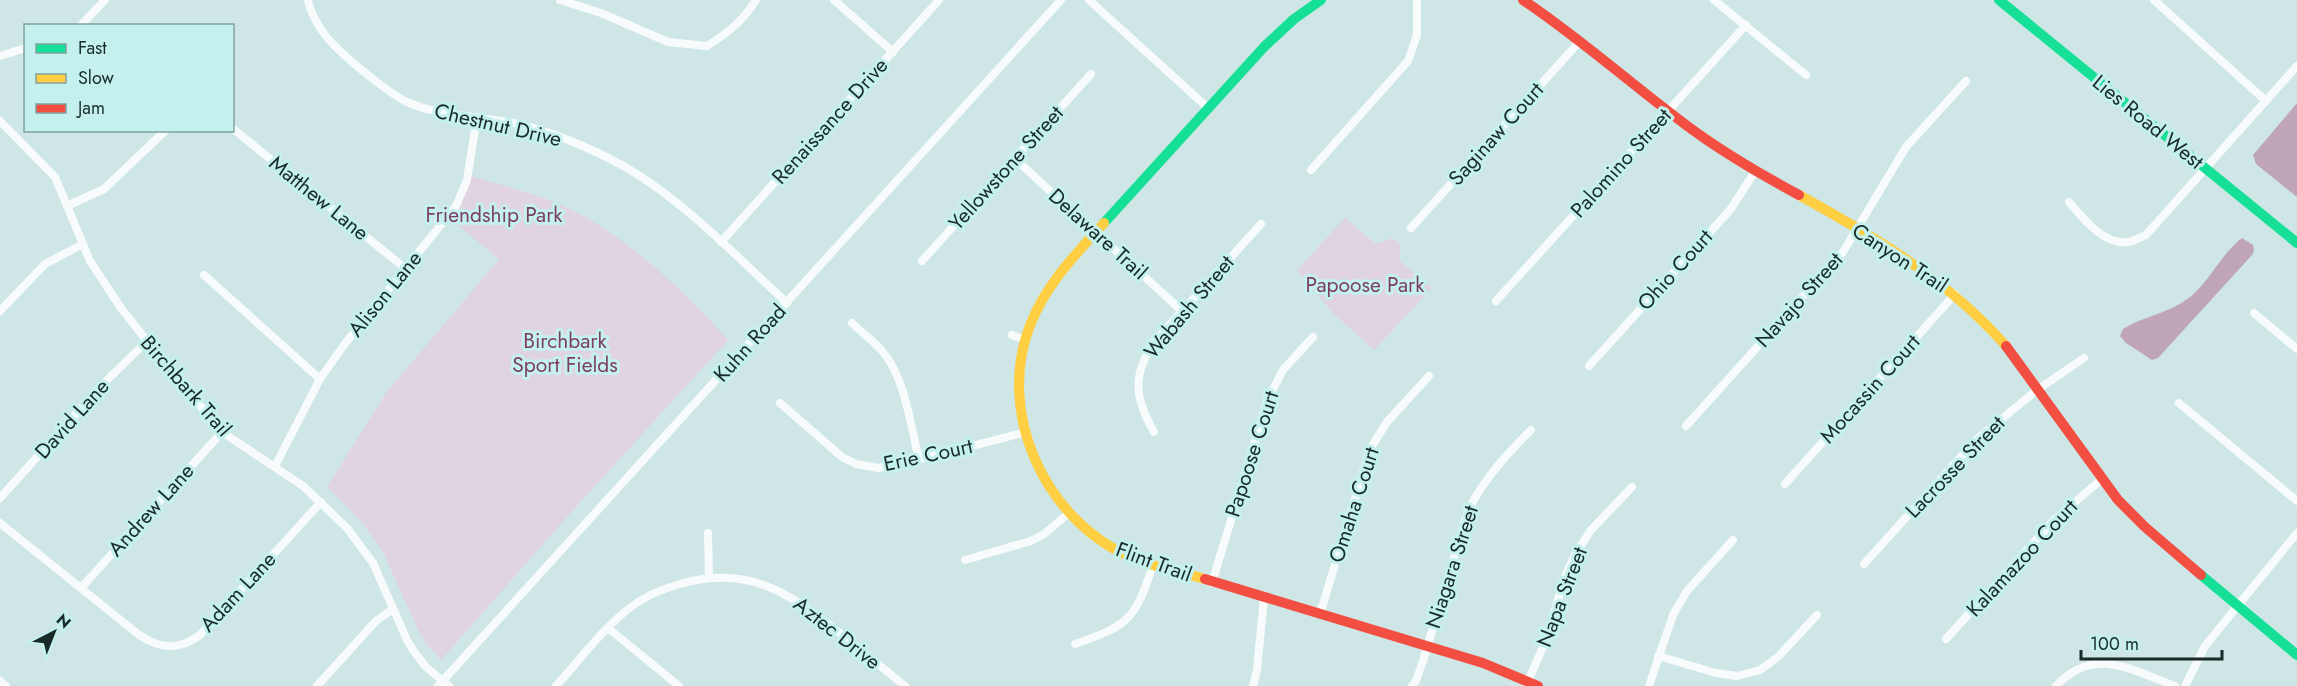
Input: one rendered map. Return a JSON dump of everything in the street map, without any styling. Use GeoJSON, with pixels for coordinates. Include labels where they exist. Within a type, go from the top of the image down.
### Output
{"type":"FeatureCollection","features":[{"type":"Feature","properties":{"kind":"street"},"geometry":{"type":"LineString","coordinates":[[82,24],[105,0]]}},
{"type":"Feature","properties":{"kind":"street"},"geometry":{"type":"LineString","coordinates":[[560,0],[601,13],[668,42],[707,46],[733,29],[756,0]]}},
{"type":"Feature","properties":{"kind":"street"},"geometry":{"type":"LineString","coordinates":[[834,0],[893,52]]}},
{"type":"Feature","properties":{"kind":"street","name":"Renaissance Drive"},"geometry":{"type":"LineString","coordinates":[[720,242],[939,0]]}},
{"type":"Feature","properties":{"kind":"street","name":"Kuhn Road"},"geometry":{"type":"LineString","coordinates":[[443,684],[1061,0]]}},
{"type":"Feature","properties":{"kind":"street"},"geometry":{"type":"LineString","coordinates":[[1089,0],[1208,108],[1276,33],[1320,0]]}},
{"type":"Feature","properties":{"kind":"street"},"geometry":{"type":"LineString","coordinates":[[1311,170],[1408,61],[1417,35],[1417,0]]}},
{"type":"Feature","properties":{"kind":"street","name":"Canyon Trail"},"geometry":{"type":"LineString","coordinates":[[1523,0],[1549,16],[1667,112],[1713,144],[1905,256],[1955,294],[1994,332],[2126,508],[2152,534],[2297,655]]}},
{"type":"Feature","properties":{"kind":"street"},"geometry":{"type":"LineString","coordinates":[[1714,0],[1806,75]]}},
{"type":"Feature","properties":{"kind":"street","name":"Lies Road West"},"geometry":{"type":"LineString","coordinates":[[1999,0],[2297,243]]}},
{"type":"Feature","properties":{"kind":"street"},"geometry":{"type":"LineString","coordinates":[[2154,0],[2266,101]]}},
{"type":"Feature","properties":{"kind":"street","name":"Chestnut Drive"},"geometry":{"type":"LineString","coordinates":[[308,1],[333,45],[388,90],[408,102],[427,109],[543,131],[596,152],[650,183],[787,303]]}},
{"type":"Feature","properties":{"kind":"street","name":"Palomino Street"},"geometry":{"type":"LineString","coordinates":[[1496,301],[1746,25]]}},
{"type":"Feature","properties":{"kind":"street","name":"Saginaw Court"},"geometry":{"type":"LineString","coordinates":[[1411,228],[1580,41]]}},
{"type":"Feature","properties":{"kind":"street"},"geometry":{"type":"LineString","coordinates":[[0,57],[24,49]]}},
{"type":"Feature","properties":{"kind":"street"},"geometry":{"type":"LineString","coordinates":[[2068,202],[2089,225],[2103,236],[2127,243],[2146,235],[2297,66]]}},
{"type":"Feature","properties":{"kind":"street","name":"Yellowstone Street"},"geometry":{"type":"LineString","coordinates":[[922,261],[1091,75]]}},
{"type":"Feature","properties":{"kind":"street","name":"Navajo Street"},"geometry":{"type":"LineString","coordinates":[[1686,426],[1843,252],[1906,147],[1966,81]]}},
{"type":"Feature","properties":{"kind":"street","name":"Flint Trail"},"geometry":{"type":"LineString","coordinates":[[1208,108],[1095,232],[1052,283],[1041,301],[1025,340],[1020,382],[1026,432],[1040,472],[1069,513],[1085,528],[1110,546],[1153,565],[1483,663],[1530,684]]}},
{"type":"Feature","properties":{"kind":"street","name":"Alison Lane"},"geometry":{"type":"LineString","coordinates":[[275,466],[320,379],[344,345],[456,206],[467,180],[477,117]]}},
{"type":"Feature","properties":{"kind":"street","name":"Birchbark Trail"},"geometry":{"type":"LineString","coordinates":[[0,121],[50,170],[59,184],[83,244],[104,285],[222,432],[303,486],[347,528],[364,550],[380,578],[415,653],[443,684]]}},
{"type":"Feature","properties":{"kind":"street","name":"Matthew Lane"},"geometry":{"type":"LineString","coordinates":[[234,130],[406,269]]}},
{"type":"Feature","properties":{"kind":"street"},"geometry":{"type":"LineString","coordinates":[[68,206],[104,189],[164,132]]}},
{"type":"Feature","properties":{"kind":"street","name":"Delaware Trail"},"geometry":{"type":"LineString","coordinates":[[1014,158],[1182,311]]}},
{"type":"Feature","properties":{"kind":"street","name":"Ohio Court"},"geometry":{"type":"LineString","coordinates":[[1589,366],[1730,210],[1756,170]]}},
{"type":"Feature","properties":{"kind":"street","name":"Wabash Street"},"geometry":{"type":"LineString","coordinates":[[1154,432],[1140,403],[1138,380],[1140,368],[1155,341],[1261,224]]}},
{"type":"Feature","properties":{"kind":"street"},"geometry":{"type":"LineString","coordinates":[[0,311],[45,264],[83,244]]}},
{"type":"Feature","properties":{"kind":"street"},"geometry":{"type":"LineString","coordinates":[[204,275],[320,379]]}},
{"type":"Feature","properties":{"kind":"street","name":"Mocassin Court"},"geometry":{"type":"LineString","coordinates":[[1785,484],[1955,294]]}},
{"type":"Feature","properties":{"kind":"street"},"geometry":{"type":"LineString","coordinates":[[2254,313],[2297,349]]}},
{"type":"Feature","properties":{"kind":"street"},"geometry":{"type":"LineString","coordinates":[[852,323],[882,351],[894,368],[919,460]]}},
{"type":"Feature","properties":{"kind":"street"},"geometry":{"type":"LineString","coordinates":[[1012,334],[1025,340]]}},
{"type":"Feature","properties":{"kind":"street","name":"Papoose Court"},"geometry":{"type":"LineString","coordinates":[[1212,583],[1267,401],[1283,370],[1312,337]]}},
{"type":"Feature","properties":{"kind":"street","name":"David Lane"},"geometry":{"type":"LineString","coordinates":[[0,498],[102,385],[147,341]]}},
{"type":"Feature","properties":{"kind":"street","name":"Lacrosse Street"},"geometry":{"type":"LineString","coordinates":[[1864,564],[1977,439],[2037,390],[2084,358]]}},
{"type":"Feature","properties":{"kind":"street","name":"Omaha Court"},"geometry":{"type":"LineString","coordinates":[[1320,615],[1370,449],[1387,422],[1429,376]]}},
{"type":"Feature","properties":{"kind":"street","name":"Erie Court"},"geometry":{"type":"LineString","coordinates":[[780,403],[830,448],[856,464],[878,468],[919,460],[1026,432]]}},
{"type":"Feature","properties":{"kind":"street"},"geometry":{"type":"LineString","coordinates":[[2179,403],[2297,501]]}},
{"type":"Feature","properties":{"kind":"street","name":"Niagara Street"},"geometry":{"type":"LineString","coordinates":[[1412,686],[1416,681],[1468,511],[1490,475],[1531,430]]}},
{"type":"Feature","properties":{"kind":"street","name":"Andrew Lane"},"geometry":{"type":"LineString","coordinates":[[81,588],[222,432]]}},
{"type":"Feature","properties":{"kind":"street","name":"Kalamazoo Court"},"geometry":{"type":"LineString","coordinates":[[1946,639],[2055,519],[2102,478]]}},
{"type":"Feature","properties":{"kind":"street","name":"Napa Street"},"geometry":{"type":"LineString","coordinates":[[1530,684],[1565,576],[1576,553],[1591,530],[1632,487]]}},
{"type":"Feature","properties":{"kind":"street","name":"Adam Lane"},"geometry":{"type":"LineString","coordinates":[[0,523],[146,640],[164,647],[187,644],[200,634],[321,502]]}},
{"type":"Feature","properties":{"kind":"street"},"geometry":{"type":"LineString","coordinates":[[965,560],[1031,542],[1069,513]]}},
{"type":"Feature","properties":{"kind":"street"},"geometry":{"type":"LineString","coordinates":[[708,533],[709,578]]}},
{"type":"Feature","properties":{"kind":"street"},"geometry":{"type":"LineString","coordinates":[[2184,686],[2205,646],[2297,533]]}},
{"type":"Feature","properties":{"kind":"street"},"geometry":{"type":"LineString","coordinates":[[1649,686],[1672,615],[1687,591],[1733,540]]}},
{"type":"Feature","properties":{"kind":"street"},"geometry":{"type":"LineString","coordinates":[[1075,644],[1110,632],[1129,619],[1138,606],[1153,565]]}},
{"type":"Feature","properties":{"kind":"street","name":"Aztec Drive"},"geometry":{"type":"LineString","coordinates":[[556,686],[628,609],[666,588],[709,578],[742,580],[760,584],[798,600],[905,686]]}},
{"type":"Feature","properties":{"kind":"street"},"geometry":{"type":"LineString","coordinates":[[1253,686],[1257,670],[1264,598]]}},
{"type":"Feature","properties":{"kind":"street"},"geometry":{"type":"LineString","coordinates":[[317,686],[376,621],[393,609]]}},
{"type":"Feature","properties":{"kind":"street"},"geometry":{"type":"LineString","coordinates":[[1658,656],[1716,673],[1735,676],[1760,669],[1778,657],[1817,615]]}},
{"type":"Feature","properties":{"kind":"street"},"geometry":{"type":"LineString","coordinates":[[608,628],[679,686]]}},
{"type":"Feature","properties":{"kind":"street"},"geometry":{"type":"LineString","coordinates":[[2056,686],[2077,668],[2091,663],[2108,662],[2175,686]]}},
{"type":"Feature","properties":{"kind":"street"},"geometry":{"type":"LineString","coordinates":[[1735,676],[1735,686]]}},
{"type":"Feature","properties":{"kind":"street"},"geometry":{"type":"LineString","coordinates":[[0,681],[6,686]]}},
{"type":"Feature","properties":{"kind":"green space","name":"Birchbark Sport Fields"},"geometry":{"type":"Polygon","coordinates":[[[467,175],[557,203],[605,229],[661,273],[728,340],[574,509],[441,660],[420,634],[382,550],[360,520],[327,487],[386,393],[499,259],[448,217],[467,175]]]}},
{"type":"Feature","properties":{"kind":"green space","name":"Papoose Park"},"geometry":{"type":"Polygon","coordinates":[[[1345,218],[1376,244],[1392,238],[1400,244],[1400,261],[1432,288],[1374,350],[1334,314],[1297,270],[1345,218]]]}},
{"type":"Feature","properties":{"kind":"shaded area"},"geometry":{"type":"Polygon","coordinates":[[[2297,103],[2297,197],[2256,164],[2253,155],[2297,103]]]}},
{"type":"Feature","properties":{"kind":"shaded area"},"geometry":{"type":"Polygon","coordinates":[[[2242,238],[2253,245],[2252,255],[2158,358],[2152,360],[2126,343],[2120,336],[2123,329],[2174,307],[2190,297],[2242,238]]]}},
{"type":"Feature","properties":{"kind":"traffic: fast"},"geometry":{"type":"LineString","coordinates":[[1104,223],[1264,47],[1294,19],[1321,0]]}},
{"type":"Feature","properties":{"kind":"traffic: fast"},"geometry":{"type":"LineString","coordinates":[[1999,0],[2297,243]]}},
{"type":"Feature","properties":{"kind":"traffic: fast"},"geometry":{"type":"LineString","coordinates":[[2201,575],[2297,655]]}},
{"type":"Feature","properties":{"kind":"traffic: slow"},"geometry":{"type":"LineString","coordinates":[[1799,195],[1883,244],[1935,280],[1984,322],[2006,346]]}},
{"type":"Feature","properties":{"kind":"traffic: slow"},"geometry":{"type":"LineString","coordinates":[[1104,223],[1054,282],[1031,323],[1021,357],[1019,391],[1024,426],[1035,459],[1051,489],[1073,517],[1100,540],[1139,561],[1205,579]]}},
{"type":"Feature","properties":{"kind":"traffic: jam"},"geometry":{"type":"LineString","coordinates":[[1523,0],[1700,135],[1741,162],[1799,195]]}},
{"type":"Feature","properties":{"kind":"traffic: jam"},"geometry":{"type":"LineString","coordinates":[[2006,346],[2118,500],[2145,527],[2201,575]]}},
{"type":"Feature","properties":{"kind":"traffic: jam"},"geometry":{"type":"LineString","coordinates":[[1205,579],[1483,663],[1538,686]]}},
{"type":"Feature","properties":{"kind":"park label","name":"Friendship Park"},"geometry":{"type":"Point","coordinates":[494,215]}}]}
